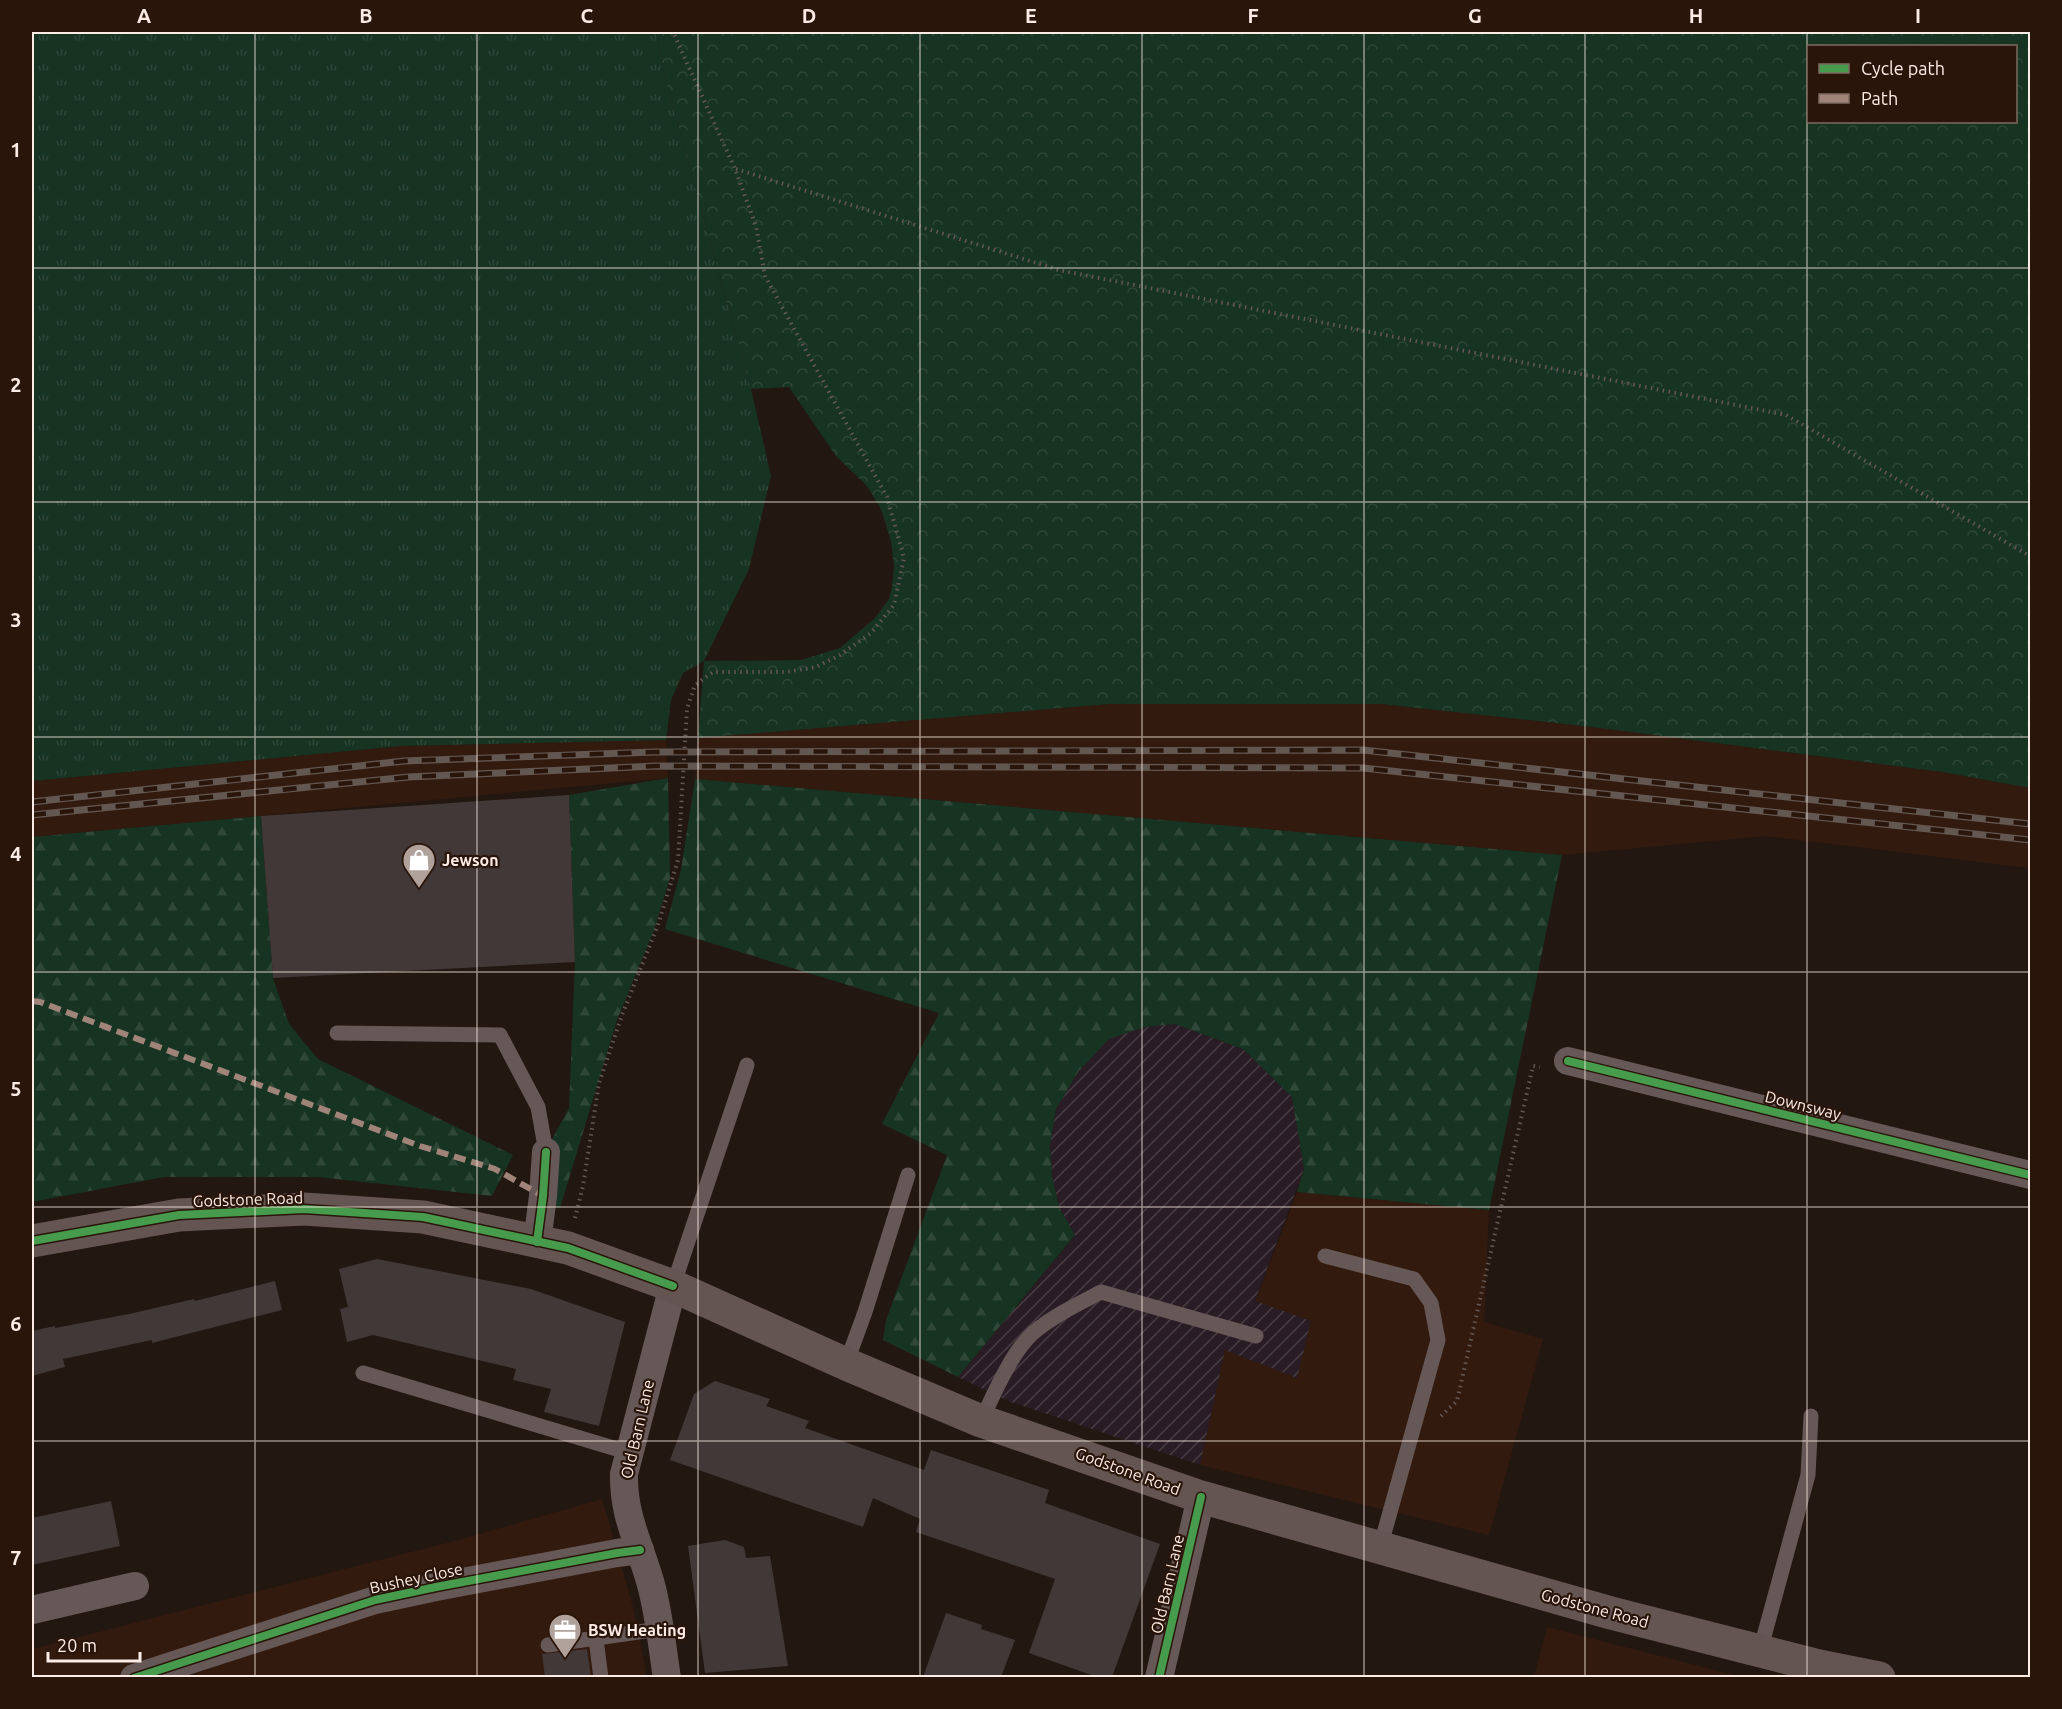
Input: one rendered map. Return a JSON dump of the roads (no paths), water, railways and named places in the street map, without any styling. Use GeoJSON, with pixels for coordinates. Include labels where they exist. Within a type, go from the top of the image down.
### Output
{"type":"FeatureCollection","features":[{"type":"Feature","properties":{"kind":"highway","name":"Godstone Road"},"geometry":{"type":"LineString","coordinates":[[32,1241],[179,1215],[304,1209],[423,1217],[553,1245],[673,1286],[846,1364],[981,1421],[1201,1497],[1611,1613],[1760,1651],[1879,1677]]}},
{"type":"Feature","properties":{"kind":"street","name":"Downsway"},"geometry":{"type":"LineString","coordinates":[[1569,1061],[2031,1175]]}},
{"type":"Feature","properties":{"kind":"street"},"geometry":{"type":"LineString","coordinates":[[546,1152],[543,1196],[553,1245]]}},
{"type":"Feature","properties":{"kind":"street","name":"Old Barn Lane"},"geometry":{"type":"LineString","coordinates":[[667,1677],[651,1583],[628,1516],[624,1493],[624,1474],[673,1286]]}},
{"type":"Feature","properties":{"kind":"street","name":"Old Barn Lane"},"geometry":{"type":"LineString","coordinates":[[1159,1677],[1201,1497]]}},
{"type":"Feature","properties":{"kind":"street","name":"Bushey Close"},"geometry":{"type":"LineString","coordinates":[[134,1677],[170,1672],[375,1600],[640,1550]]}},
{"type":"Feature","properties":{"kind":"street"},"geometry":{"type":"LineString","coordinates":[[32,1610],[135,1586]]}},
{"type":"Feature","properties":{"kind":"lane"},"geometry":{"type":"LineString","coordinates":[[337,1033],[500,1035],[538,1107],[546,1152]]}},
{"type":"Feature","properties":{"kind":"lane"},"geometry":{"type":"LineString","coordinates":[[673,1286],[747,1065]]}},
{"type":"Feature","properties":{"kind":"lane"},"geometry":{"type":"LineString","coordinates":[[846,1364],[865,1312],[908,1175]]}},
{"type":"Feature","properties":{"kind":"lane"},"geometry":{"type":"LineString","coordinates":[[1325,1256],[1414,1279],[1431,1303],[1435,1322],[1438,1340],[1380,1548]]}},
{"type":"Feature","properties":{"kind":"lane"},"geometry":{"type":"LineString","coordinates":[[981,1421],[1006,1369],[1032,1334],[1066,1311],[1101,1292],[1256,1336]]}},
{"type":"Feature","properties":{"kind":"lane"},"geometry":{"type":"LineString","coordinates":[[363,1373],[630,1453]]}},
{"type":"Feature","properties":{"kind":"lane"},"geometry":{"type":"LineString","coordinates":[[1760,1651],[1808,1475],[1811,1416]]}},
{"type":"Feature","properties":{"kind":"lane"},"geometry":{"type":"LineString","coordinates":[[548,1645],[659,1629]]}},
{"type":"Feature","properties":{"kind":"lane"},"geometry":{"type":"LineString","coordinates":[[596,1639],[602,1677]]}},
{"type":"Feature","properties":{"kind":"railway"},"geometry":{"type":"LineString","coordinates":[[32,802],[404,761],[654,752],[1363,750],[2030,824]]}},
{"type":"Feature","properties":{"kind":"railway"},"geometry":{"type":"LineString","coordinates":[[32,815],[408,777],[656,766],[1363,768],[2030,840]]}},
{"type":"Feature","properties":{"kind":"place","name":"Jewson"},"geometry":{"type":"Point","coordinates":[419,889]}},
{"type":"Feature","properties":{"kind":"place","name":"BSW Heating"},"geometry":{"type":"Point","coordinates":[565,1659]}}]}
